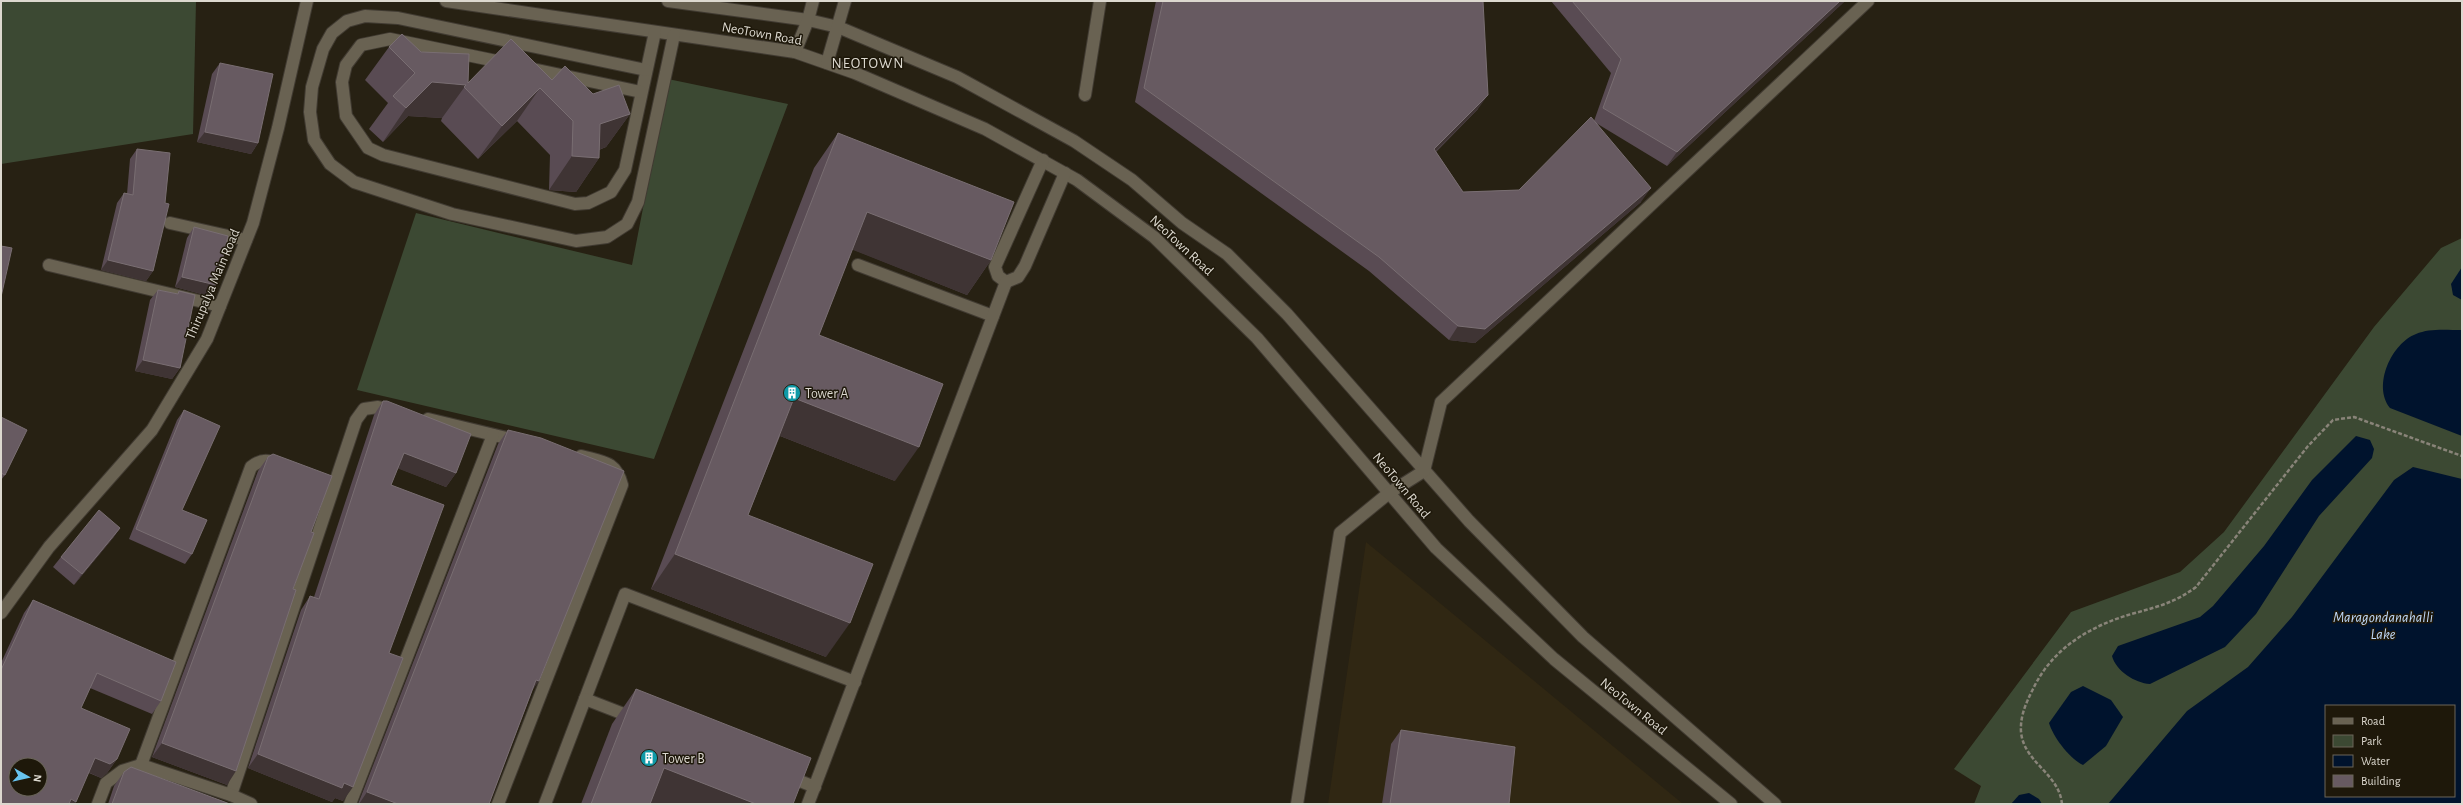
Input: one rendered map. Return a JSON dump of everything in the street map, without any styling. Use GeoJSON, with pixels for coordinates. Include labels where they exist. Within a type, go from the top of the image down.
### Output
{"type":"FeatureCollection","features":[{"type":"Feature","properties":{"kind":"street","name":"Thirupalya Main Road"},"geometry":{"type":"LineString","coordinates":[[1,613],[49,547],[152,430],[208,338],[253,223],[278,128],[307,1]]}},
{"type":"Feature","properties":{"kind":"street","name":"NeoTown Road"},"geometry":{"type":"LineString","coordinates":[[446,1],[795,52],[856,72],[985,129],[1065,173],[1154,237],[1257,338],[1436,548],[1554,659],[1731,804]]}},
{"type":"Feature","properties":{"kind":"street","name":"NeoTown Road"},"geometry":{"type":"LineString","coordinates":[[668,1],[808,20],[838,27],[957,77],[1074,141],[1132,180],[1182,223],[1227,254],[1287,314],[1469,521],[1583,637],[1775,804]]}},
{"type":"Feature","properties":{"kind":"street"},"geometry":{"type":"LineString","coordinates":[[795,52],[808,20],[813,1]]}},
{"type":"Feature","properties":{"kind":"street"},"geometry":{"type":"LineString","coordinates":[[827,63],[845,1]]}},
{"type":"Feature","properties":{"kind":"street"},"geometry":{"type":"LineString","coordinates":[[1085,95],[1100,1]]}},
{"type":"Feature","properties":{"kind":"street"},"geometry":{"type":"LineString","coordinates":[[1297,804],[1340,533],[1390,493],[1424,471],[1441,402],[1868,1]]}},
{"type":"Feature","properties":{"kind":"street"},"geometry":{"type":"LineString","coordinates":[[646,70],[398,18],[365,16],[347,21],[332,33],[323,49],[312,87],[310,112],[314,140],[330,164],[354,182],[452,214],[568,239],[576,240],[607,237],[627,224],[638,202],[674,35]]}},
{"type":"Feature","properties":{"kind":"street"},"geometry":{"type":"LineString","coordinates":[[641,92],[390,39],[361,45],[346,65],[342,82],[346,116],[368,148],[383,155],[575,204],[588,203],[611,192],[625,170],[655,32]]}},
{"type":"Feature","properties":{"kind":"street"},"geometry":{"type":"LineString","coordinates":[[1006,282],[998,276],[995,267],[1042,160]]}},
{"type":"Feature","properties":{"kind":"street"},"geometry":{"type":"LineString","coordinates":[[808,804],[1006,282],[1018,277],[1025,266],[1065,173]]}},
{"type":"Feature","properties":{"kind":"street"},"geometry":{"type":"LineString","coordinates":[[170,223],[246,240]]}},
{"type":"Feature","properties":{"kind":"street"},"geometry":{"type":"LineString","coordinates":[[49,265],[220,306]]}},
{"type":"Feature","properties":{"kind":"street"},"geometry":{"type":"LineString","coordinates":[[858,265],[993,316]]}},
{"type":"Feature","properties":{"kind":"street"},"geometry":{"type":"LineString","coordinates":[[231,795],[329,484],[356,420],[364,409],[378,407],[532,444]]}},
{"type":"Feature","properties":{"kind":"street"},"geometry":{"type":"LineString","coordinates":[[350,804],[493,435]]}},
{"type":"Feature","properties":{"kind":"street"},"geometry":{"type":"LineString","coordinates":[[498,804],[622,485],[618,471],[608,463],[570,454]]}},
{"type":"Feature","properties":{"kind":"street"},"geometry":{"type":"LineString","coordinates":[[141,765],[251,466],[259,460],[270,460],[290,469]]}},
{"type":"Feature","properties":{"kind":"street"},"geometry":{"type":"LineString","coordinates":[[545,804],[625,594],[855,682]]}},
{"type":"Feature","properties":{"kind":"street"},"geometry":{"type":"LineString","coordinates":[[585,699],[644,722]]}},
{"type":"Feature","properties":{"kind":"street"},"geometry":{"type":"LineString","coordinates":[[98,804],[106,783],[122,771],[141,765],[231,795],[250,804]]}},
{"type":"Feature","properties":{"kind":"street"},"geometry":{"type":"LineString","coordinates":[[778,773],[815,787]]}},
{"type":"Feature","properties":{"kind":"path"},"geometry":{"type":"LineString","coordinates":[[2062,804],[2059,789],[2054,780],[2027,752],[2021,733],[2021,720],[2027,702],[2039,677],[2060,651],[2084,633],[2118,619],[2175,601],[2196,587],[2308,446],[2333,420],[2354,417],[2462,456]]}},
{"type":"Feature","properties":{"kind":"shaded area"},"geometry":{"type":"Polygon","coordinates":[[[1366,542],[1683,804],[1328,804],[1366,542]]]}},
{"type":"Feature","properties":{"kind":"green space"},"geometry":{"type":"Polygon","coordinates":[[[1,1],[196,1],[193,134],[1,164],[1,1]]]}},
{"type":"Feature","properties":{"kind":"green space"},"geometry":{"type":"Polygon","coordinates":[[[668,79],[788,104],[654,459],[357,390],[416,213],[632,265],[668,79]]]}},
{"type":"Feature","properties":{"kind":"green space"},"geometry":{"type":"Polygon","coordinates":[[[2462,238],[2462,804],[1974,804],[1981,786],[1954,769],[2071,612],[2180,572],[2224,532],[2374,327],[2441,248],[2462,238]]]}},
{"type":"Feature","properties":{"kind":"water"},"geometry":{"type":"Polygon","coordinates":[[[2462,267],[2462,300],[2453,295],[2451,284],[2462,267]]]}},
{"type":"Feature","properties":{"kind":"water"},"geometry":{"type":"Polygon","coordinates":[[[2462,330],[2462,436],[2390,408],[2385,399],[2383,388],[2384,377],[2392,355],[2399,346],[2407,339],[2421,332],[2462,330]]]}},
{"type":"Feature","properties":{"kind":"water"},"geometry":{"type":"Polygon","coordinates":[[[2356,436],[2370,440],[2374,449],[2372,458],[2319,516],[2256,614],[2225,647],[2150,684],[2132,679],[2118,667],[2112,656],[2118,646],[2200,617],[2213,606],[2264,546],[2312,480],[2356,436]]]}},
{"type":"Feature","properties":{"kind":"water","name":"Maragondanahalli Lake"},"geometry":{"type":"Polygon","coordinates":[[[2413,467],[2462,479],[2462,804],[2108,804],[2187,711],[2248,667],[2292,617],[2394,480],[2413,467]]]}},
{"type":"Feature","properties":{"kind":"water"},"geometry":{"type":"Polygon","coordinates":[[[2083,686],[2111,700],[2123,717],[2106,746],[2083,765],[2073,758],[2063,747],[2054,735],[2049,723],[2071,692],[2083,686]]]}},
{"type":"Feature","properties":{"kind":"water"},"geometry":{"type":"Polygon","coordinates":[[[2029,793],[2039,799],[2042,804],[2011,804],[2019,795],[2029,793]]]}},
{"type":"Feature","properties":{"kind":"building"},"geometry":{"type":"Polygon","coordinates":[[[1163,1],[1483,1],[1488,95],[1434,149],[1463,192],[1519,190],[1591,117],[1651,188],[1485,329],[1458,326],[1379,257],[1144,88],[1163,1]]]}},
{"type":"Feature","properties":{"kind":"building"},"geometry":{"type":"Polygon","coordinates":[[[1572,1],[1840,1],[1677,152],[1603,108],[1621,59],[1572,1]]]}},
{"type":"Feature","properties":{"kind":"building"},"geometry":{"type":"Polygon","coordinates":[[[402,34],[421,52],[469,54],[468,83],[511,39],[552,80],[565,66],[593,94],[619,85],[630,114],[600,124],[599,158],[572,156],[573,121],[540,88],[502,126],[464,87],[466,85],[432,82],[406,108],[393,96],[415,73],[389,47],[402,34]]]}},
{"type":"Feature","properties":{"kind":"building"},"geometry":{"type":"Polygon","coordinates":[[[220,63],[273,74],[258,143],[205,132],[220,63]]]}},
{"type":"Feature","properties":{"kind":"building"},"geometry":{"type":"Polygon","coordinates":[[[838,133],[1014,202],[991,260],[867,212],[819,335],[943,384],[919,447],[794,398],[748,515],[873,564],[850,623],[675,554],[838,133]]]}},
{"type":"Feature","properties":{"kind":"building"},"geometry":{"type":"Polygon","coordinates":[[[137,149],[170,153],[165,203],[169,204],[153,271],[108,260],[124,193],[133,195],[137,149]]]}},
{"type":"Feature","properties":{"kind":"building"},"geometry":{"type":"Polygon","coordinates":[[[194,227],[228,236],[216,285],[182,277],[194,227]]]}},
{"type":"Feature","properties":{"kind":"building"},"geometry":{"type":"Polygon","coordinates":[[[1,246],[12,248],[1,297],[1,246]]]}},
{"type":"Feature","properties":{"kind":"building"},"geometry":{"type":"Polygon","coordinates":[[[158,290],[178,294],[179,291],[195,295],[180,368],[143,360],[158,290]]]}},
{"type":"Feature","properties":{"kind":"building"},"geometry":{"type":"Polygon","coordinates":[[[383,401],[387,401],[471,434],[456,473],[404,453],[391,485],[444,505],[389,653],[403,658],[353,787],[344,783],[342,788],[258,754],[310,596],[319,599],[383,401]]]}},
{"type":"Feature","properties":{"kind":"building"},"geometry":{"type":"Polygon","coordinates":[[[184,410],[220,426],[182,510],[207,520],[192,554],[136,529],[184,410]]]}},
{"type":"Feature","properties":{"kind":"building"},"geometry":{"type":"Polygon","coordinates":[[[1,417],[27,430],[5,475],[1,473],[1,417]]]}},
{"type":"Feature","properties":{"kind":"building"},"geometry":{"type":"Polygon","coordinates":[[[508,430],[541,438],[624,471],[539,681],[536,680],[489,804],[398,804],[367,792],[508,430]]]}},
{"type":"Feature","properties":{"kind":"building"},"geometry":{"type":"Polygon","coordinates":[[[273,454],[332,476],[311,532],[314,533],[293,589],[296,590],[236,771],[162,743],[268,457],[273,454]]]}},
{"type":"Feature","properties":{"kind":"building"},"geometry":{"type":"Polygon","coordinates":[[[99,510],[120,528],[82,574],[61,557],[99,510]]]}},
{"type":"Feature","properties":{"kind":"building"},"geometry":{"type":"Polygon","coordinates":[[[33,600],[176,662],[161,701],[97,673],[81,708],[130,729],[117,759],[110,764],[95,758],[76,802],[71,799],[69,804],[1,804],[1,670],[33,600]]]}},
{"type":"Feature","properties":{"kind":"building"},"geometry":{"type":"Polygon","coordinates":[[[636,689],[811,758],[793,804],[756,804],[664,768],[650,804],[591,804],[636,689]]]}},
{"type":"Feature","properties":{"kind":"building"},"geometry":{"type":"Polygon","coordinates":[[[1401,730],[1515,747],[1509,804],[1390,804],[1401,730]]]}},
{"type":"Feature","properties":{"kind":"building"},"geometry":{"type":"Polygon","coordinates":[[[131,767],[230,804],[112,804],[124,772],[131,767]]]}},
{"type":"Feature","properties":{"kind":"place","name":"Tower A"},"geometry":{"type":"Point","coordinates":[792,393]}},
{"type":"Feature","properties":{"kind":"place","name":"Tower B"},"geometry":{"type":"Point","coordinates":[649,758]}},
{"type":"Feature","properties":{"kind":"district","name":"NEOTOWN"},"geometry":{"type":"Point","coordinates":[868,63]}}]}
